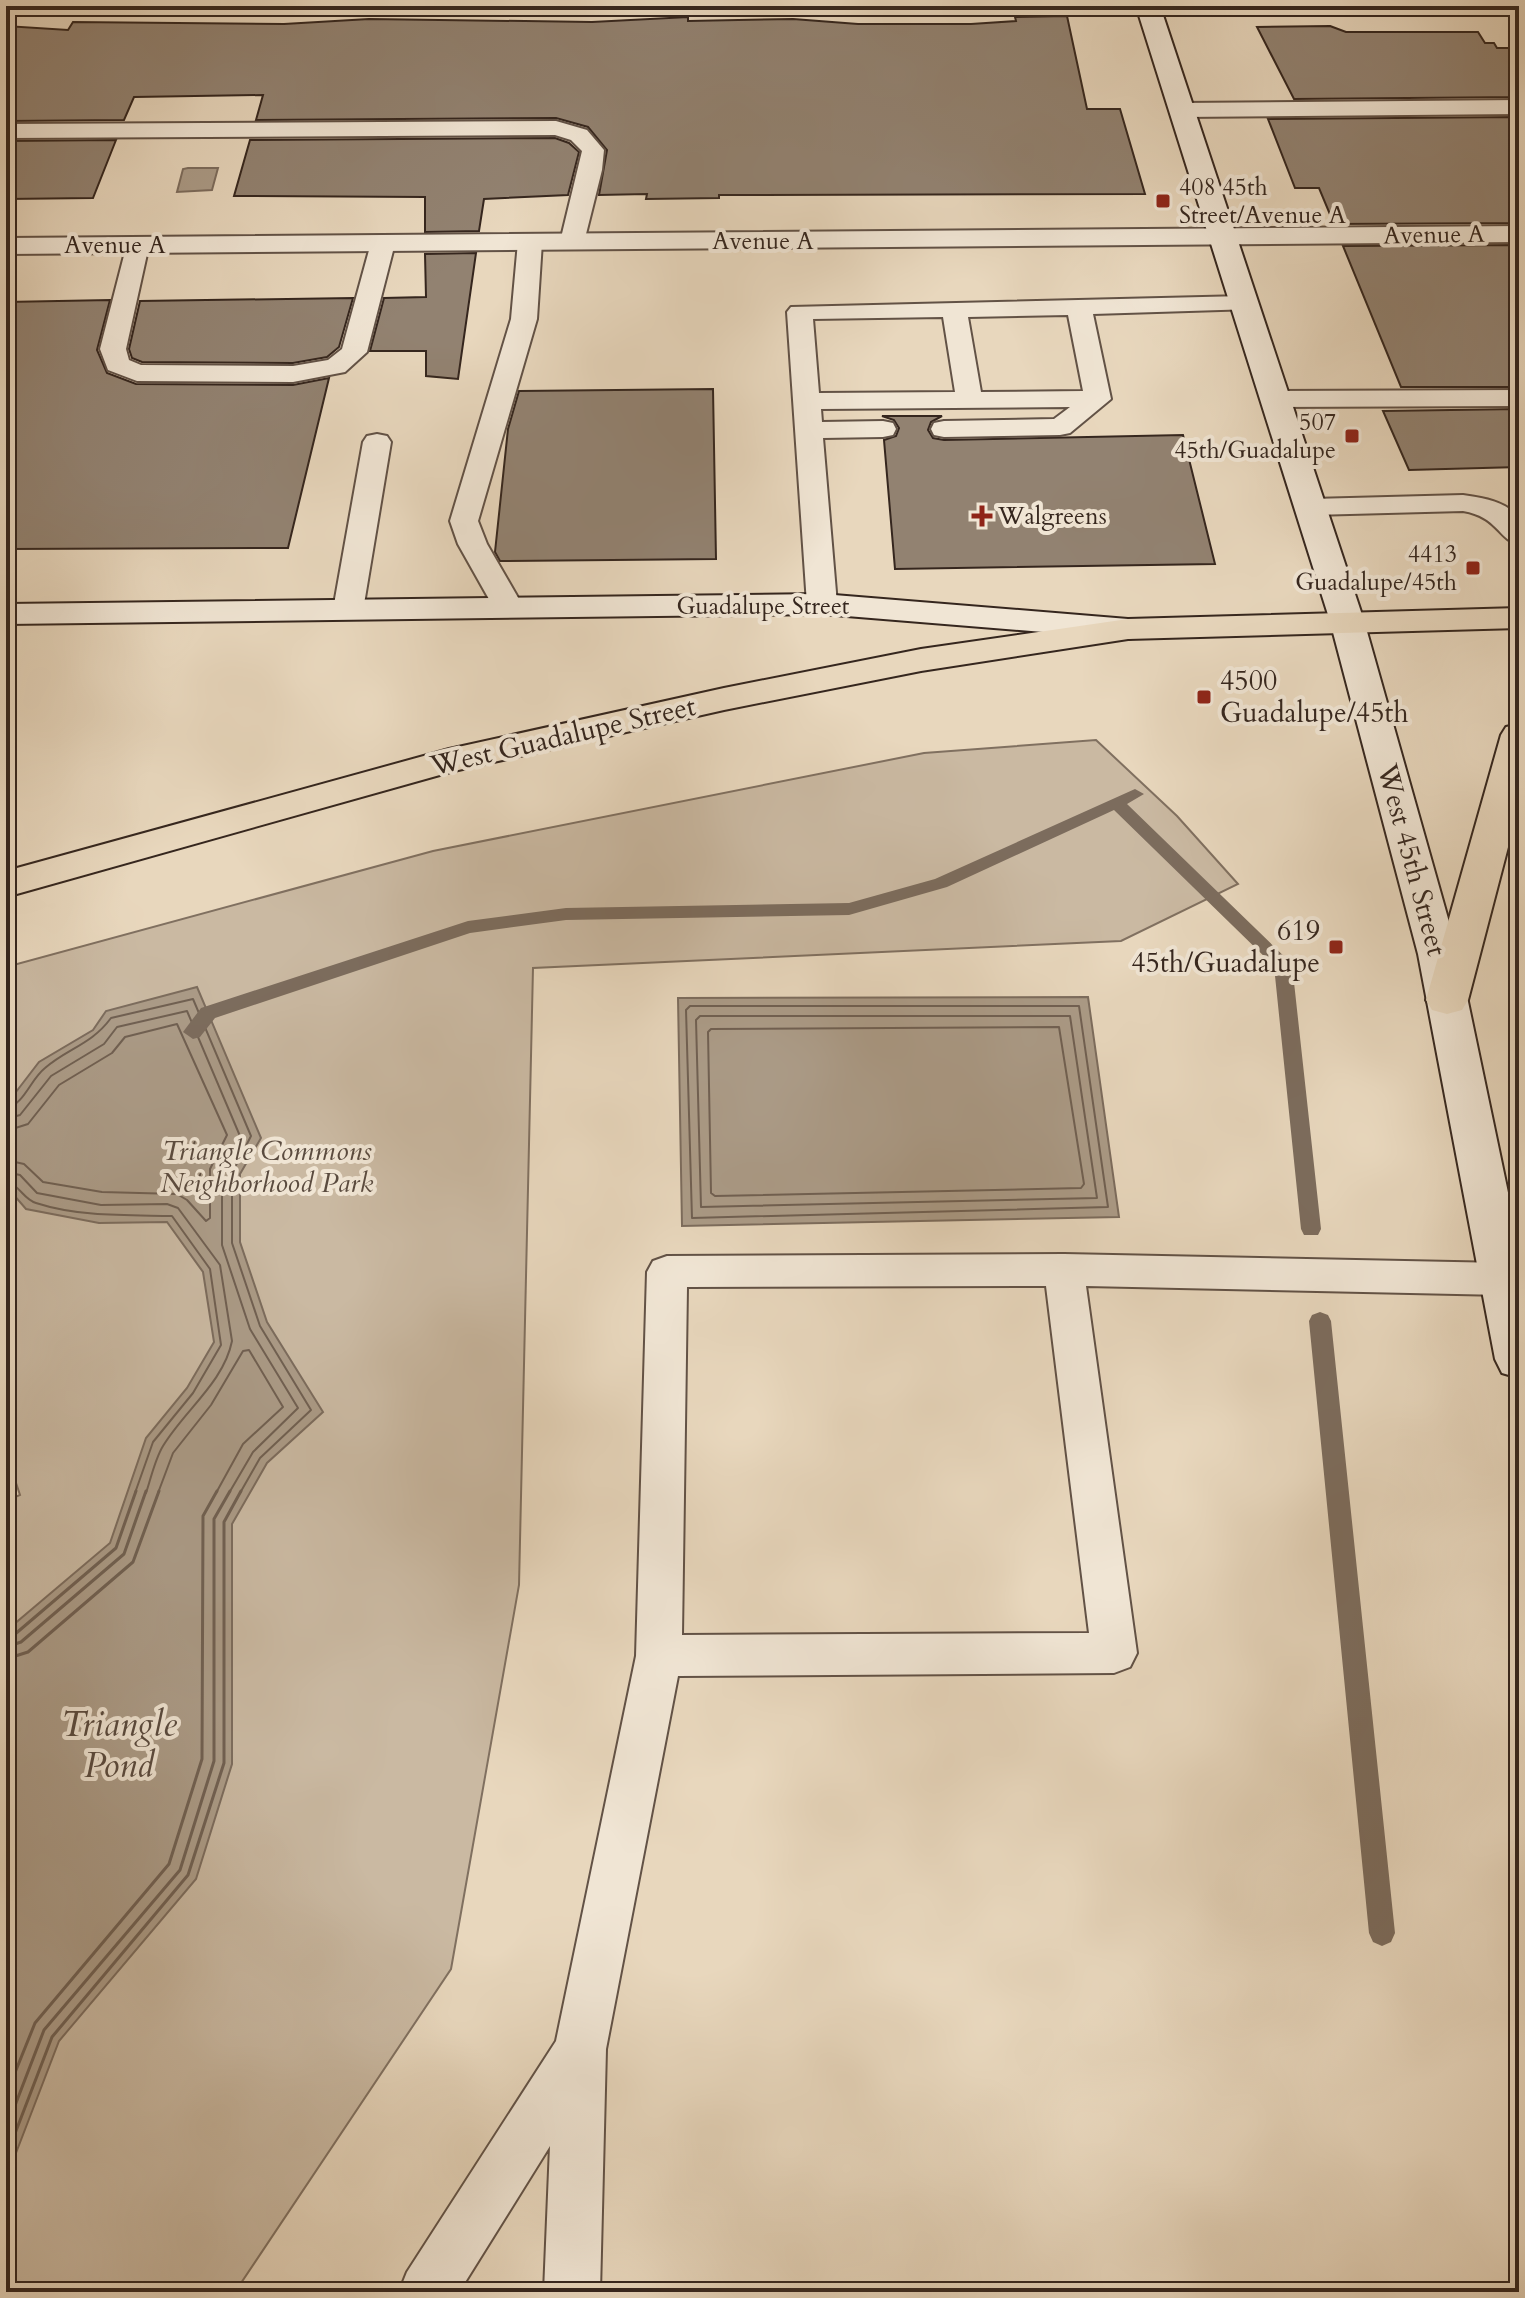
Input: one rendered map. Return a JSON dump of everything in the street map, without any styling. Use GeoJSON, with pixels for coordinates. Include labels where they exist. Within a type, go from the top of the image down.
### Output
{"type":"FeatureCollection","features":[{"type":"Feature","properties":{"kind":"main road","name":"Guadalupe Street"},"geometry":{"type":"LineString","coordinates":[[1128,629],[1519,618]]}},
{"type":"Feature","properties":{"kind":"main road","name":"West Guadalupe Street"},"geometry":{"type":"LineString","coordinates":[[6,884],[449,761],[724,699],[907,663],[1128,629]]}},
{"type":"Feature","properties":{"kind":"main road"},"geometry":{"type":"LineString","coordinates":[[1447,1000],[1519,735]]}},
{"type":"Feature","properties":{"kind":"street","name":"West 45th Street"},"geometry":{"type":"LineString","coordinates":[[1148,6],[1347,621],[1438,954],[1519,1359]]}},
{"type":"Feature","properties":{"kind":"street","name":"Avenue A"},"geometry":{"type":"LineString","coordinates":[[6,246],[1519,234]]}},
{"type":"Feature","properties":{"kind":"street","name":"Guadalupe Street"},"geometry":{"type":"LineString","coordinates":[[6,614],[822,604],[1128,629]]}},
{"type":"Feature","properties":{"kind":"lane"},"geometry":{"type":"LineString","coordinates":[[1181,110],[1519,107]]}},
{"type":"Feature","properties":{"kind":"lane"},"geometry":{"type":"LineString","coordinates":[[6,131],[556,128],[579,135],[593,150],[591,170],[572,242]]}},
{"type":"Feature","properties":{"kind":"lane"},"geometry":{"type":"LineString","coordinates":[[509,608],[498,581],[469,543],[464,521],[524,319],[530,242]]}},
{"type":"Feature","properties":{"kind":"lane"},"geometry":{"type":"LineString","coordinates":[[137,245],[113,349],[117,364],[137,373],[293,374],[336,366],[354,352],[383,243]]}},
{"type":"Feature","properties":{"kind":"lane"},"geometry":{"type":"LineString","coordinates":[[822,604],[800,312],[1244,304]]}},
{"type":"Feature","properties":{"kind":"lane"},"geometry":{"type":"LineString","coordinates":[[1079,307],[1098,399]]}},
{"type":"Feature","properties":{"kind":"lane"},"geometry":{"type":"LineString","coordinates":[[954,309],[969,399]]}},
{"type":"Feature","properties":{"kind":"lane"},"geometry":{"type":"LineString","coordinates":[[1275,399],[1519,398]]}},
{"type":"Feature","properties":{"kind":"lane"},"geometry":{"type":"LineString","coordinates":[[807,401],[1098,399]]}},
{"type":"Feature","properties":{"kind":"lane"},"geometry":{"type":"LineString","coordinates":[[944,429],[1060,427],[1098,399]]}},
{"type":"Feature","properties":{"kind":"lane"},"geometry":{"type":"LineString","coordinates":[[809,430],[883,429]]}},
{"type":"Feature","properties":{"kind":"lane"},"geometry":{"type":"LineString","coordinates":[[348,610],[377,442]]}},
{"type":"Feature","properties":{"kind":"lane"},"geometry":{"type":"LineString","coordinates":[[1312,507],[1463,503],[1486,507],[1505,515],[1519,536]]}},
{"type":"Feature","properties":{"kind":"lane"},"geometry":{"type":"LineString","coordinates":[[572,2292],[580,2049],[659,1656],[667,1272],[1064,1270],[1503,1279]]}},
{"type":"Feature","properties":{"kind":"lane"},"geometry":{"type":"LineString","coordinates":[[659,1656],[1114,1653],[1064,1270]]}},
{"type":"Feature","properties":{"kind":"lane"},"geometry":{"type":"LineString","coordinates":[[427,2292],[580,2049]]}},
{"type":"Feature","properties":{"kind":"green space","name":"Triangle Commons Neighborhood Park"},"geometry":{"type":"Polygon","coordinates":[[[1096,740],[1177,816],[1238,884],[1121,941],[533,968],[519,1585],[451,1969],[235,2292],[6,2292],[6,1501],[20,1495],[6,1453],[6,967],[433,851],[924,753],[1096,740]]]}},
{"type":"Feature","properties":{"kind":"water"},"geometry":{"type":"Polygon","coordinates":[[[218,168],[212,190],[177,192],[183,169],[218,168]]]}},
{"type":"Feature","properties":{"kind":"water","name":"Triangle Pond"},"geometry":{"type":"Polygon","coordinates":[[[197,987],[261,1138],[240,1174],[240,1242],[267,1322],[323,1412],[267,1463],[232,1524],[232,1764],[196,1879],[59,2041],[6,2179],[6,1631],[110,1543],[146,1438],[187,1388],[214,1342],[203,1272],[167,1222],[99,1223],[26,1209],[6,1186],[6,1105],[39,1062],[93,1030],[106,1011],[197,987]]]}},
{"type":"Feature","properties":{"kind":"water"},"geometry":{"type":"Polygon","coordinates":[[[1088,997],[1119,1217],[682,1226],[678,998],[1088,997]]]}},
{"type":"Feature","properties":{"kind":"building"},"geometry":{"type":"Polygon","coordinates":[[[1067,16],[1087,109],[1120,109],[1145,194],[719,195],[719,198],[646,199],[647,194],[599,195],[607,150],[588,127],[556,118],[256,120],[263,95],[134,97],[124,120],[6,121],[6,26],[68,30],[73,22],[284,24],[369,19],[592,22],[688,17],[688,21],[793,19],[858,24],[971,24],[1016,21],[1015,17],[1067,16]]]}},
{"type":"Feature","properties":{"kind":"building"},"geometry":{"type":"Polygon","coordinates":[[[1330,26],[1346,32],[1478,32],[1485,43],[1494,43],[1497,48],[1519,48],[1519,97],[1294,99],[1257,27],[1330,26]]]}},
{"type":"Feature","properties":{"kind":"building"},"geometry":{"type":"Polygon","coordinates":[[[1519,117],[1519,223],[1334,224],[1319,188],[1295,188],[1268,119],[1519,117]]]}},
{"type":"Feature","properties":{"kind":"building"},"geometry":{"type":"Polygon","coordinates":[[[555,138],[569,143],[579,152],[568,195],[484,199],[479,231],[425,232],[425,197],[234,196],[250,140],[555,138]]]}},
{"type":"Feature","properties":{"kind":"building"},"geometry":{"type":"Polygon","coordinates":[[[116,140],[93,198],[6,199],[6,141],[116,140]]]}},
{"type":"Feature","properties":{"kind":"building"},"geometry":{"type":"Polygon","coordinates":[[[1519,245],[1519,387],[1401,387],[1343,246],[1519,245]]]}},
{"type":"Feature","properties":{"kind":"building"},"geometry":{"type":"Polygon","coordinates":[[[476,253],[458,379],[426,376],[426,351],[370,351],[384,298],[426,297],[425,254],[476,253]]]}},
{"type":"Feature","properties":{"kind":"building"},"geometry":{"type":"Polygon","coordinates":[[[353,298],[339,347],[327,357],[293,363],[142,362],[132,358],[129,349],[140,301],[353,298]]]}},
{"type":"Feature","properties":{"kind":"building"},"geometry":{"type":"Polygon","coordinates":[[[110,300],[97,350],[107,373],[136,384],[293,385],[329,378],[288,548],[6,549],[6,302],[110,300]]]}},
{"type":"Feature","properties":{"kind":"building"},"geometry":{"type":"Polygon","coordinates":[[[713,389],[716,559],[500,561],[495,552],[508,429],[519,391],[713,389]]]}},
{"type":"Feature","properties":{"kind":"building"},"geometry":{"type":"Polygon","coordinates":[[[1519,409],[1519,467],[1409,470],[1383,411],[1519,409]]]}},
{"type":"Feature","properties":{"kind":"building","name":"Walgreens"},"geometry":{"type":"Polygon","coordinates":[[[882,416],[942,416],[931,422],[928,430],[933,438],[944,440],[1183,435],[1215,564],[895,569],[884,440],[896,436],[899,428],[894,420],[882,416]]]}},
{"type":"Feature","properties":{"kind":"waterway"},"geometry":{"type":"LineString","coordinates":[[193,1032],[208,1013],[468,927],[566,914],[849,909],[941,883],[1135,794]]}},
{"type":"Feature","properties":{"kind":"waterway"},"geometry":{"type":"LineString","coordinates":[[1116,803],[1283,964],[1311,1229]]}},
{"type":"Feature","properties":{"kind":"waterway"},"geometry":{"type":"LineString","coordinates":[[1320,1321],[1382,1933]]}},
{"type":"Feature","properties":{"kind":"place","name":"408 45th Street/Avenue A"},"geometry":{"type":"Point","coordinates":[1163,201]}},
{"type":"Feature","properties":{"kind":"place","name":"507 45th/Guadalupe"},"geometry":{"type":"Point","coordinates":[1352,436]}},
{"type":"Feature","properties":{"kind":"place","name":"Walgreens"},"geometry":{"type":"Point","coordinates":[982,516]}},
{"type":"Feature","properties":{"kind":"place","name":"4413 Guadalupe/45th"},"geometry":{"type":"Point","coordinates":[1473,568]}},
{"type":"Feature","properties":{"kind":"place","name":"4500 Guadalupe/45th"},"geometry":{"type":"Point","coordinates":[1204,697]}},
{"type":"Feature","properties":{"kind":"place","name":"619 45th/Guadalupe"},"geometry":{"type":"Point","coordinates":[1336,947]}}]}
